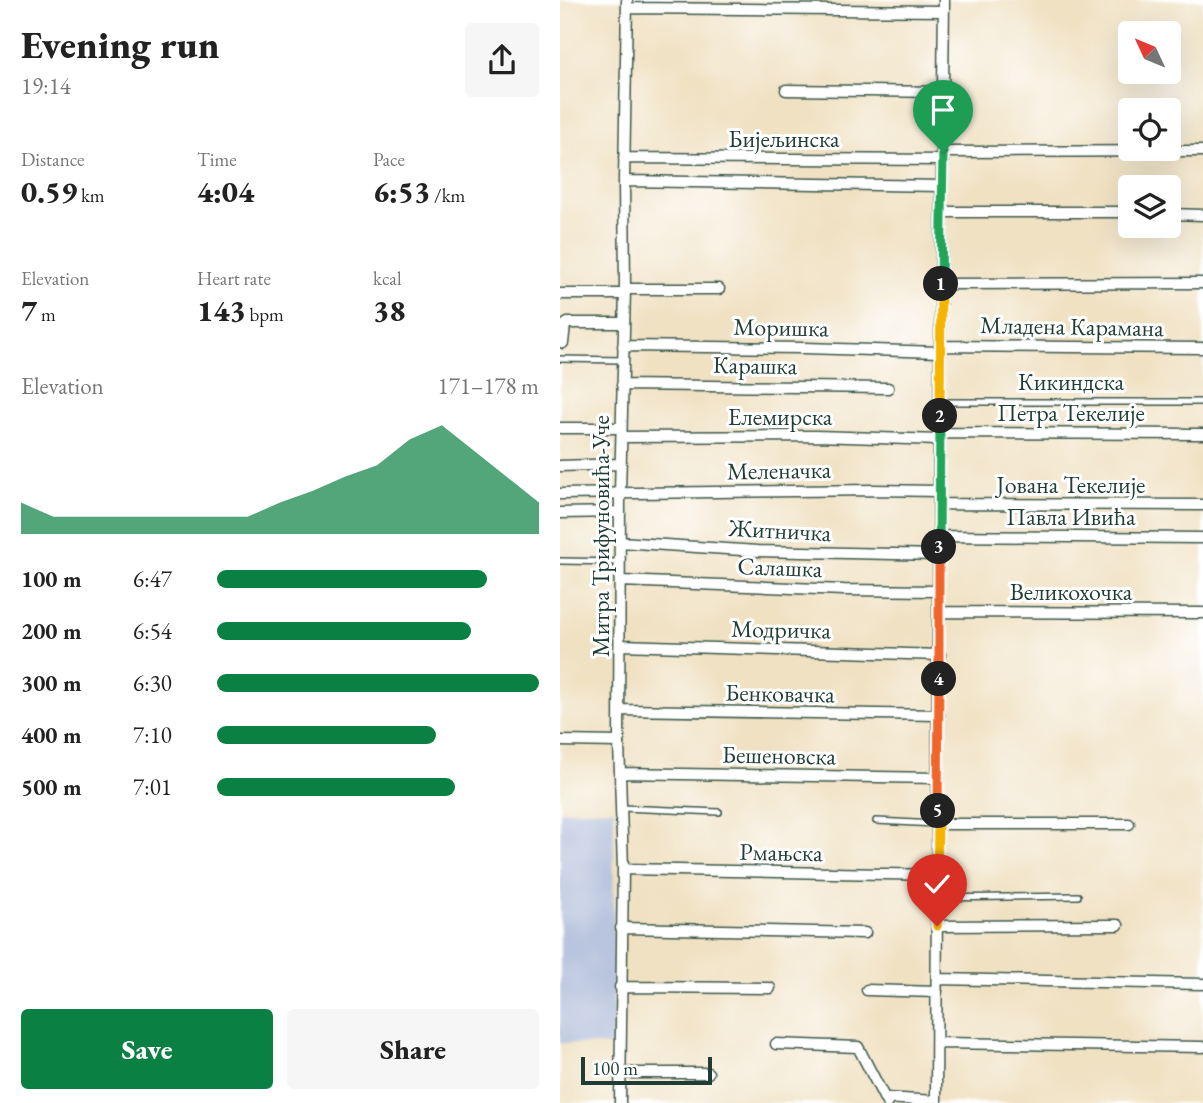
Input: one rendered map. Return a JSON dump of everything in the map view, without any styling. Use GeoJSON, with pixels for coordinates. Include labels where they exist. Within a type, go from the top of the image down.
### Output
{"type":"FeatureCollection","features":[{"type":"Feature","properties":{"kind":"street"},"geometry":{"type":"LineString","coordinates":[[627,4],[944,5],[938,491],[940,655],[936,1102],[886,1100],[858,1047],[775,1044]]}},
{"type":"Feature","properties":{"kind":"street","name":"Митра Трифуновића-Уче"},"geometry":{"type":"LineString","coordinates":[[620,1103],[623,869],[619,742],[620,493],[625,291],[627,4]]}},
{"type":"Feature","properties":{"kind":"street"},"geometry":{"type":"LineString","coordinates":[[786,90],[943,92]]}},
{"type":"Feature","properties":{"kind":"street","name":"Бијељинска"},"geometry":{"type":"LineString","coordinates":[[624,158],[1203,151]]}},
{"type":"Feature","properties":{"kind":"street"},"geometry":{"type":"LineString","coordinates":[[624,181],[942,186]]}},
{"type":"Feature","properties":{"kind":"street"},"geometry":{"type":"LineString","coordinates":[[942,212],[1118,212]]}},
{"type":"Feature","properties":{"kind":"street"},"geometry":{"type":"LineString","coordinates":[[1181,214],[1203,215]]}},
{"type":"Feature","properties":{"kind":"street"},"geometry":{"type":"LineString","coordinates":[[941,284],[1203,283]]}},
{"type":"Feature","properties":{"kind":"street","name":"Моришка"},"geometry":{"type":"LineString","coordinates":[[560,294],[719,289]]}},
{"type":"Feature","properties":{"kind":"street"},"geometry":{"type":"LineString","coordinates":[[563,343],[565,325],[568,323],[623,323]]}},
{"type":"Feature","properties":{"kind":"street","name":"Моришка"},"geometry":{"type":"LineString","coordinates":[[623,346],[940,349]]}},
{"type":"Feature","properties":{"kind":"street","name":"Младена Карамана"},"geometry":{"type":"LineString","coordinates":[[940,349],[1203,348]]}},
{"type":"Feature","properties":{"kind":"street","name":"Карашка"},"geometry":{"type":"LineString","coordinates":[[622,385],[888,387]]}},
{"type":"Feature","properties":{"kind":"street","name":"Елемирска"},"geometry":{"type":"LineString","coordinates":[[560,428],[622,432],[939,436]]}},
{"type":"Feature","properties":{"kind":"street","name":"Петра Текелије"},"geometry":{"type":"LineString","coordinates":[[939,436],[1203,434]]}},
{"type":"Feature","properties":{"kind":"street"},"geometry":{"type":"LineString","coordinates":[[560,466],[621,464]]}},
{"type":"Feature","properties":{"kind":"street","name":"Меленачка"},"geometry":{"type":"LineString","coordinates":[[560,494],[938,491]]}},
{"type":"Feature","properties":{"kind":"street","name":"Јована Текелије"},"geometry":{"type":"LineString","coordinates":[[939,505],[1203,505]]}},
{"type":"Feature","properties":{"kind":"street"},"geometry":{"type":"LineString","coordinates":[[560,513],[620,512]]}},
{"type":"Feature","properties":{"kind":"street","name":"Павла Ивића"},"geometry":{"type":"LineString","coordinates":[[939,536],[1203,538]]}},
{"type":"Feature","properties":{"kind":"street","name":"Житничка"},"geometry":{"type":"LineString","coordinates":[[620,542],[757,551],[939,555]]}},
{"type":"Feature","properties":{"kind":"street","name":"Салашка"},"geometry":{"type":"LineString","coordinates":[[620,581],[939,591]]}},
{"type":"Feature","properties":{"kind":"street","name":"Великохочка"},"geometry":{"type":"LineString","coordinates":[[940,612],[1203,613]]}},
{"type":"Feature","properties":{"kind":"street","name":"Модричка"},"geometry":{"type":"LineString","coordinates":[[621,645],[940,655]]}},
{"type":"Feature","properties":{"kind":"street","name":"Бенковачка"},"geometry":{"type":"LineString","coordinates":[[621,710],[939,715]]}},
{"type":"Feature","properties":{"kind":"street"},"geometry":{"type":"LineString","coordinates":[[560,741],[619,742]]}},
{"type":"Feature","properties":{"kind":"street","name":"Бешеновска"},"geometry":{"type":"LineString","coordinates":[[620,773],[938,778]]}},
{"type":"Feature","properties":{"kind":"street"},"geometry":{"type":"LineString","coordinates":[[938,824],[1129,824]]}},
{"type":"Feature","properties":{"kind":"street","name":"Рмањска"},"geometry":{"type":"LineString","coordinates":[[623,869],[938,875]]}},
{"type":"Feature","properties":{"kind":"street"},"geometry":{"type":"LineString","coordinates":[[937,926],[1118,925]]}},
{"type":"Feature","properties":{"kind":"street"},"geometry":{"type":"LineString","coordinates":[[621,928],[865,933]]}},
{"type":"Feature","properties":{"kind":"street"},"geometry":{"type":"LineString","coordinates":[[937,979],[1203,984]]}},
{"type":"Feature","properties":{"kind":"street"},"geometry":{"type":"LineString","coordinates":[[620,987],[770,988]]}},
{"type":"Feature","properties":{"kind":"street"},"geometry":{"type":"LineString","coordinates":[[867,990],[937,992]]}},
{"type":"Feature","properties":{"kind":"street"},"geometry":{"type":"LineString","coordinates":[[937,1043],[1203,1047]]}},
{"type":"Feature","properties":{"kind":"street"},"geometry":{"type":"LineString","coordinates":[[619,1073],[708,1073]]}},
{"type":"Feature","properties":{"kind":"lane"},"geometry":{"type":"LineString","coordinates":[[560,359],[622,360]]}},
{"type":"Feature","properties":{"kind":"lane","name":"Кикиндска"},"geometry":{"type":"LineString","coordinates":[[940,402],[1203,402]]}},
{"type":"Feature","properties":{"kind":"lane"},"geometry":{"type":"LineString","coordinates":[[560,561],[621,562]]}},
{"type":"Feature","properties":{"kind":"lane"},"geometry":{"type":"LineString","coordinates":[[622,808],[719,812]]}},
{"type":"Feature","properties":{"kind":"lane"},"geometry":{"type":"LineString","coordinates":[[876,821],[938,824]]}},
{"type":"Feature","properties":{"kind":"lane"},"geometry":{"type":"LineString","coordinates":[[938,898],[1078,896]]}},
{"type":"Feature","properties":{"kind":"shaded area"},"geometry":{"type":"Polygon","coordinates":[[[614,809],[613,1046],[560,1043],[560,811],[614,809]]]}},
{"type":"Feature","properties":{"kind":"route"},"geometry":{"type":"LineString","coordinates":[[937,926],[940,655],[938,491],[943,152]]}}]}
